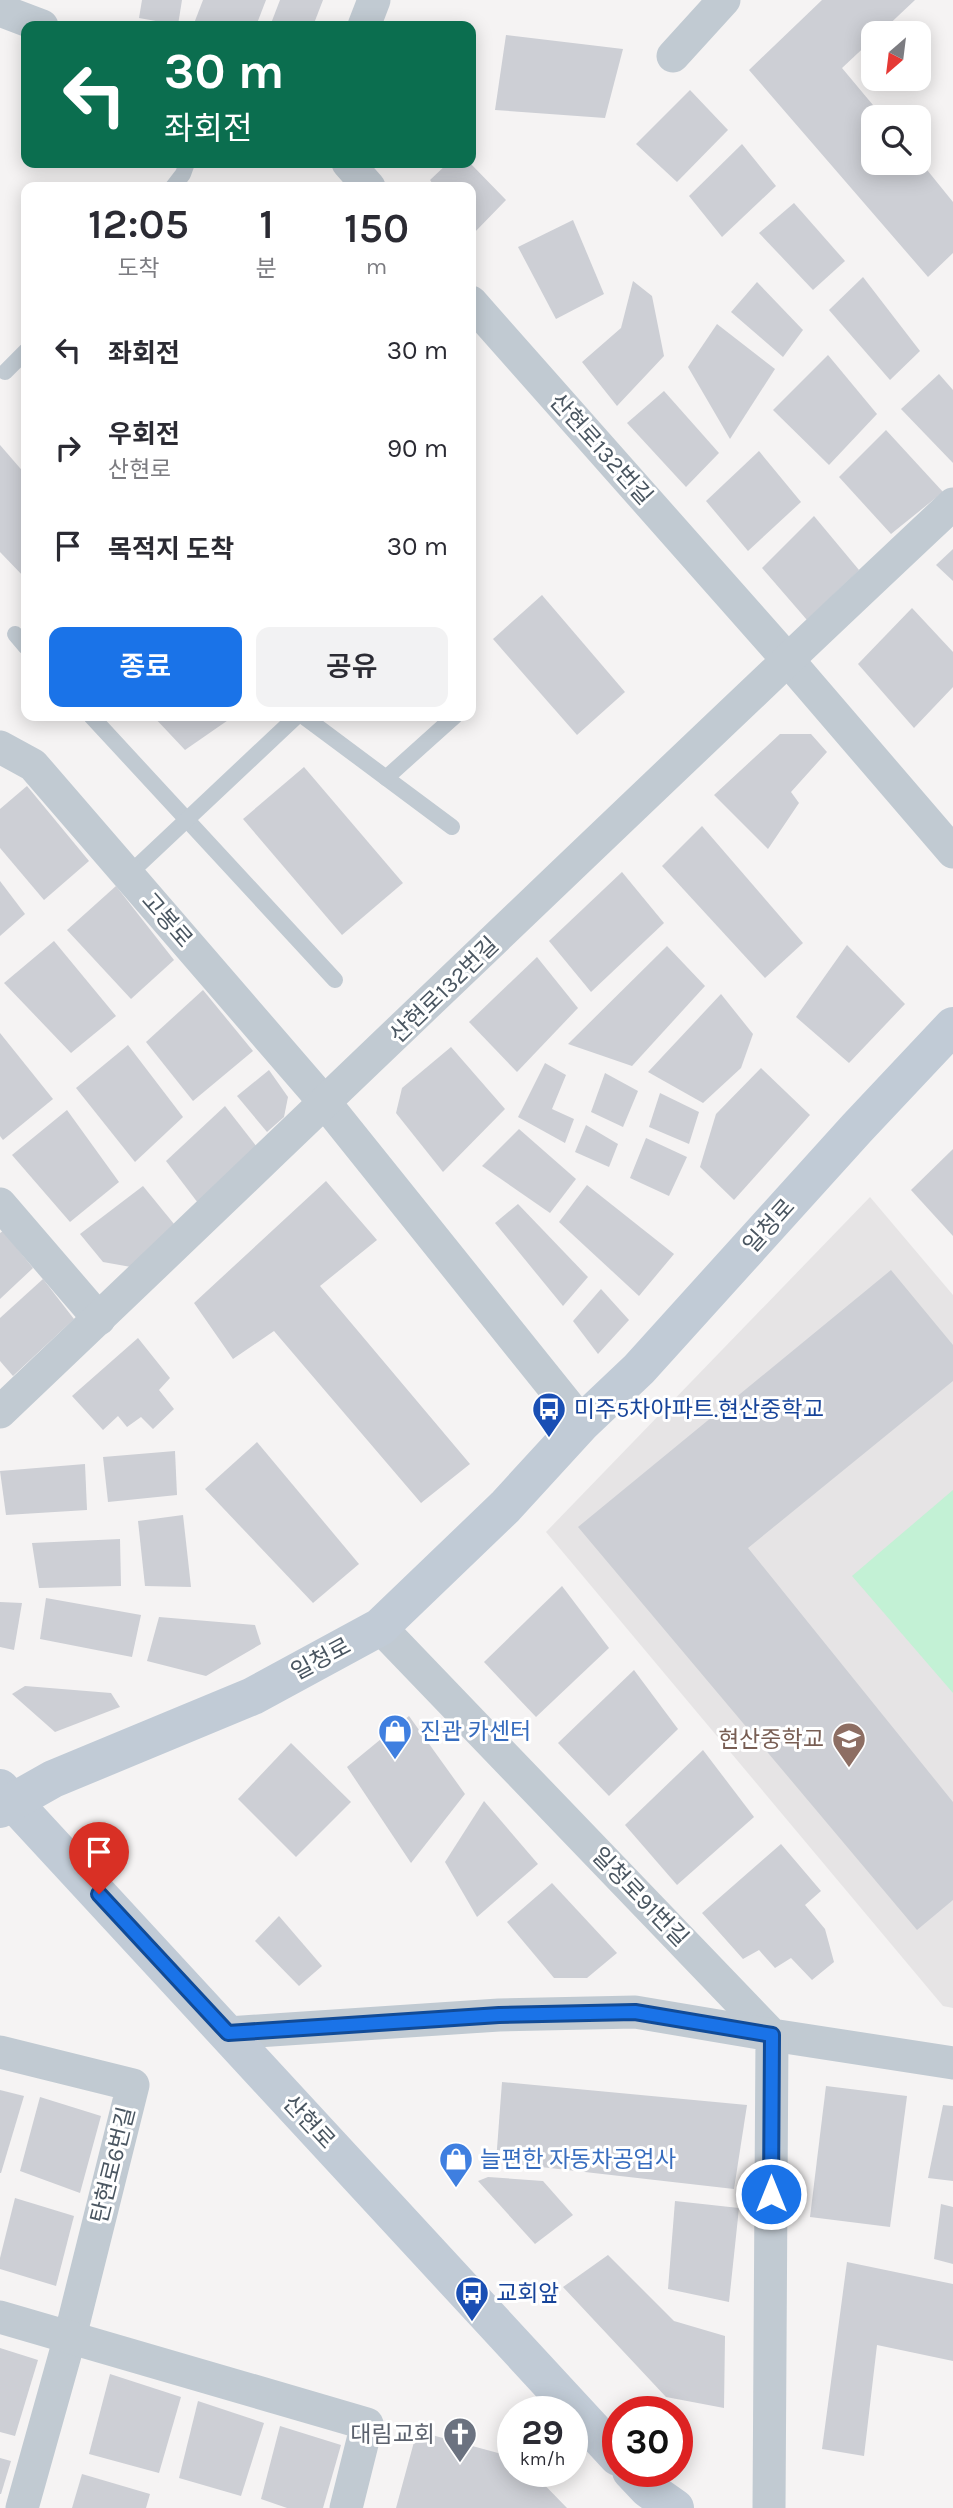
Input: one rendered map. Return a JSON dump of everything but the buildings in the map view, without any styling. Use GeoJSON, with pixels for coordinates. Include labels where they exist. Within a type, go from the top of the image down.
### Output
{"type":"FeatureCollection","features":[{"type":"Feature","properties":{"kind":"street"},"geometry":{"type":"LineString","coordinates":[[366,21],[374,0]]}},
{"type":"Feature","properties":{"kind":"street"},"geometry":{"type":"LineString","coordinates":[[673,56],[724,0]]}},
{"type":"Feature","properties":{"kind":"street"},"geometry":{"type":"LineString","coordinates":[[0,10],[29,21]]}},
{"type":"Feature","properties":{"kind":"street"},"geometry":{"type":"LineString","coordinates":[[352,168],[365,182]]}},
{"type":"Feature","properties":{"kind":"street","name":"산현로132번길"},"geometry":{"type":"LineString","coordinates":[[476,308],[787,659]]}},
{"type":"Feature","properties":{"kind":"street","name":"산현로132번길"},"geometry":{"type":"LineString","coordinates":[[0,1412],[326,1104],[787,659],[953,504]]}},
{"type":"Feature","properties":{"kind":"street"},"geometry":{"type":"LineString","coordinates":[[787,659],[953,852]]}},
{"type":"Feature","properties":{"kind":"street","name":"고봉로"},"geometry":{"type":"LineString","coordinates":[[0,747],[33,765],[326,1104]]}},
{"type":"Feature","properties":{"kind":"street","name":"일청로"},"geometry":{"type":"LineString","coordinates":[[4,1800],[253,1696],[380,1627],[505,1507],[582,1423],[639,1369],[953,1026]]}},
{"type":"Feature","properties":{"kind":"street"},"geometry":{"type":"LineString","coordinates":[[326,1104],[582,1423]]}},
{"type":"Feature","properties":{"kind":"street"},"geometry":{"type":"LineString","coordinates":[[0,1204],[99,1319]]}},
{"type":"Feature","properties":{"kind":"street","name":"일청로91번길"},"geometry":{"type":"LineString","coordinates":[[380,1627],[772,2035]]}},
{"type":"Feature","properties":{"kind":"street","name":"산현로"},"geometry":{"type":"LineString","coordinates":[[4,1800],[228,2033],[602,2440]]}},
{"type":"Feature","properties":{"kind":"street"},"geometry":{"type":"LineString","coordinates":[[228,2033],[499,2015],[635,2012],[953,2063]]}},
{"type":"Feature","properties":{"kind":"street"},"geometry":{"type":"LineString","coordinates":[[769,2508],[772,2035]]}},
{"type":"Feature","properties":{"kind":"street","name":"탄현로6번길"},"geometry":{"type":"LineString","coordinates":[[0,2052],[133,2085],[71,2337],[22,2508]]}},
{"type":"Feature","properties":{"kind":"street"},"geometry":{"type":"LineString","coordinates":[[0,2317],[367,2424],[346,2508]]}},
{"type":"Feature","properties":{"kind":"street"},"geometry":{"type":"LineString","coordinates":[[646,2487],[676,2508]]}},
{"type":"Feature","properties":{"kind":"lane"},"geometry":{"type":"LineString","coordinates":[[5,372],[21,356]]}},
{"type":"Feature","properties":{"kind":"lane"},"geometry":{"type":"LineString","coordinates":[[95,721],[335,980]]}},
{"type":"Feature","properties":{"kind":"lane"},"geometry":{"type":"LineString","coordinates":[[128,875],[292,721]]}},
{"type":"Feature","properties":{"kind":"lane"},"geometry":{"type":"LineString","coordinates":[[310,721],[452,827]]}},
{"type":"Feature","properties":{"kind":"lane"},"geometry":{"type":"LineString","coordinates":[[386,778],[449,721]]}},
{"type":"Feature","properties":{"kind":"shaded area","name":"현산중학교"},"geometry":{"type":"Polygon","coordinates":[[[870,1197],[953,1295],[953,2008],[943,2006],[546,1532],[870,1197]]]}},
{"type":"Feature","properties":{"kind":"green space"},"geometry":{"type":"Polygon","coordinates":[[[953,1490],[953,1693],[852,1576],[953,1490]]]}},
{"type":"Feature","properties":{"kind":"place","name":"미주5차아파트.현산중학교"},"geometry":{"type":"Point","coordinates":[549,1439]}},
{"type":"Feature","properties":{"kind":"place","name":"진관 카센터"},"geometry":{"type":"Point","coordinates":[395,1761]}},
{"type":"Feature","properties":{"kind":"place","name":"현산중학교"},"geometry":{"type":"Point","coordinates":[849,1769]}},
{"type":"Feature","properties":{"kind":"place","name":"늘편한 자동차공업사"},"geometry":{"type":"Point","coordinates":[456,2189]}},
{"type":"Feature","properties":{"kind":"place","name":"교회앞"},"geometry":{"type":"Point","coordinates":[472,2323]}},
{"type":"Feature","properties":{"kind":"place","name":"대림교회"},"geometry":{"type":"Point","coordinates":[460,2464]}},
{"type":"Feature","properties":{"kind":"route"},"geometry":{"type":"LineString","coordinates":[[99,1894],[228,2033],[499,2015],[635,2012],[772,2035],[771,2194]]}}]}
